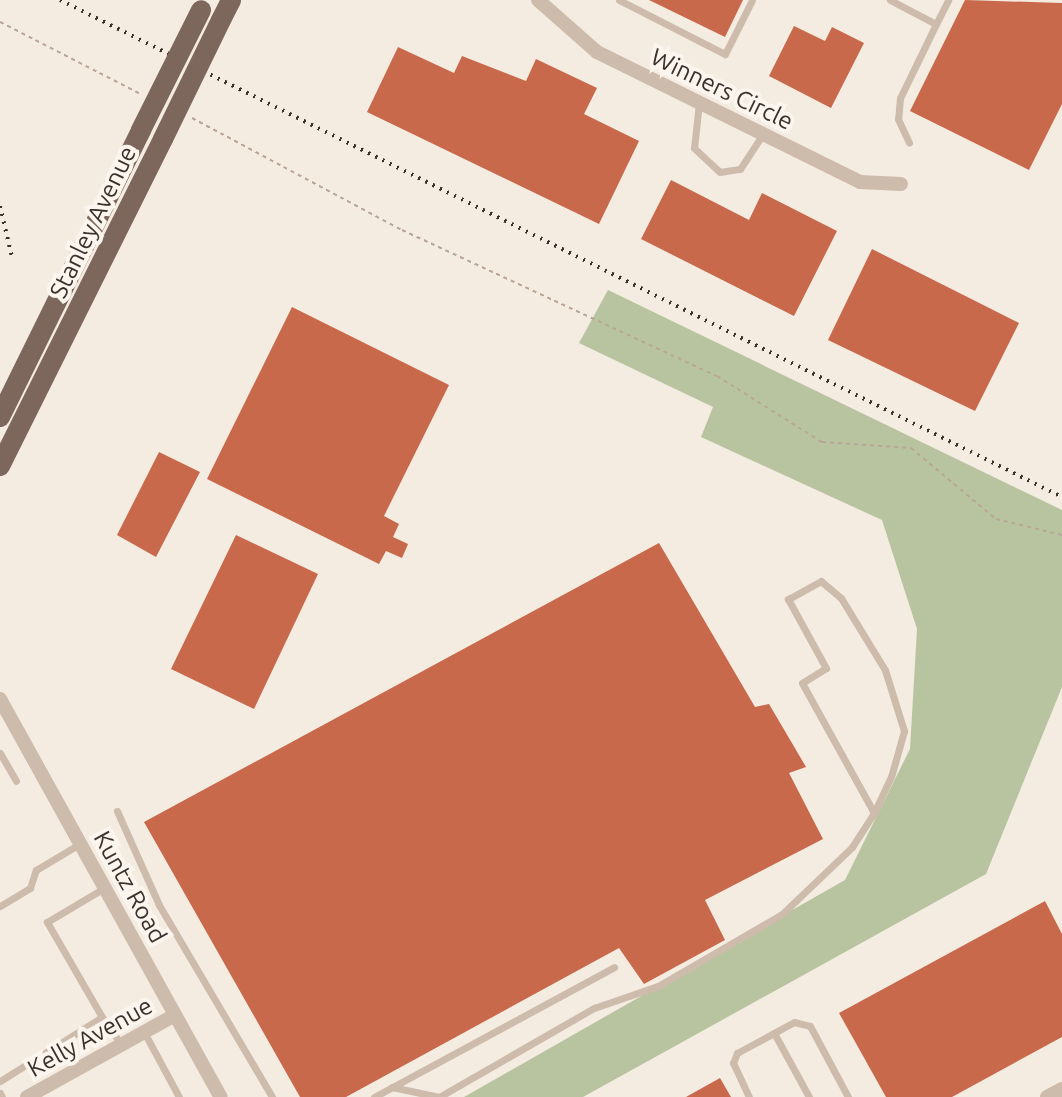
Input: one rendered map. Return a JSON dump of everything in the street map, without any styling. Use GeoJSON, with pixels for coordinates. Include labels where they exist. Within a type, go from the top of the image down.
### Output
{"type":"FeatureCollection","features":[{"type":"Feature","properties":{"kind":"main road","name":"Stanley Avenue"},"geometry":{"type":"LineString","coordinates":[[0,466],[231,0]]}},
{"type":"Feature","properties":{"kind":"main road","name":"Stanley Avenue"},"geometry":{"type":"LineString","coordinates":[[0,417],[204,5]]}},
{"type":"Feature","properties":{"kind":"street","name":"Winners Circle"},"geometry":{"type":"LineString","coordinates":[[538,0],[597,52],[860,182],[901,184]]}},
{"type":"Feature","properties":{"kind":"street","name":"Kuntz Road"},"geometry":{"type":"LineString","coordinates":[[0,699],[221,1097]]}},
{"type":"Feature","properties":{"kind":"street","name":"Kelly Avenue"},"geometry":{"type":"LineString","coordinates":[[27,1097],[175,1015]]}},
{"type":"Feature","properties":{"kind":"street"},"geometry":{"type":"LineString","coordinates":[[1047,1097],[1062,1089]]}},
{"type":"Feature","properties":{"kind":"lane"},"geometry":{"type":"LineString","coordinates":[[619,0],[725,54],[752,0]]}},
{"type":"Feature","properties":{"kind":"lane"},"geometry":{"type":"LineString","coordinates":[[890,0],[936,24]]}},
{"type":"Feature","properties":{"kind":"lane"},"geometry":{"type":"LineString","coordinates":[[909,143],[898,119],[900,98],[948,0]]}},
{"type":"Feature","properties":{"kind":"lane"},"geometry":{"type":"LineString","coordinates":[[699,103],[694,148],[720,172],[740,169],[763,134]]}},
{"type":"Feature","properties":{"kind":"lane"},"geometry":{"type":"LineString","coordinates":[[392,1087],[439,1097],[594,1008],[658,986],[782,914],[852,847],[874,813],[904,731],[885,670],[841,598],[821,581],[788,599],[826,668],[802,683],[874,813]]}},
{"type":"Feature","properties":{"kind":"lane"},"geometry":{"type":"LineString","coordinates":[[0,753],[16,781]]}},
{"type":"Feature","properties":{"kind":"lane"},"geometry":{"type":"LineString","coordinates":[[117,811],[159,905],[272,1097]]}},
{"type":"Feature","properties":{"kind":"lane"},"geometry":{"type":"LineString","coordinates":[[0,906],[30,888],[36,870],[81,843]]}},
{"type":"Feature","properties":{"kind":"lane"},"geometry":{"type":"LineString","coordinates":[[106,887],[47,922],[121,1045]]}},
{"type":"Feature","properties":{"kind":"lane"},"geometry":{"type":"LineString","coordinates":[[374,1097],[614,967]]}},
{"type":"Feature","properties":{"kind":"lane"},"geometry":{"type":"LineString","coordinates":[[0,1081],[102,1017]]}},
{"type":"Feature","properties":{"kind":"lane"},"geometry":{"type":"LineString","coordinates":[[749,1097],[733,1063],[737,1053],[794,1022],[810,1026],[848,1097]]}},
{"type":"Feature","properties":{"kind":"lane"},"geometry":{"type":"LineString","coordinates":[[144,1032],[179,1097]]}},
{"type":"Feature","properties":{"kind":"lane"},"geometry":{"type":"LineString","coordinates":[[774,1033],[809,1097]]}},
{"type":"Feature","properties":{"kind":"path"},"geometry":{"type":"LineString","coordinates":[[0,22],[145,96]]}},
{"type":"Feature","properties":{"kind":"path"},"geometry":{"type":"LineString","coordinates":[[187,116],[402,230],[717,376],[822,442],[911,448],[996,519],[1062,535]]}},
{"type":"Feature","properties":{"kind":"green space"},"geometry":{"type":"Polygon","coordinates":[[[608,290],[1062,510],[1062,687],[986,874],[583,1097],[464,1097],[845,880],[910,749],[917,629],[882,520],[701,437],[713,407],[579,343],[608,290]]]}},
{"type":"Feature","properties":{"kind":"building"},"geometry":{"type":"Polygon","coordinates":[[[649,0],[743,0],[725,37],[649,0]]]}},
{"type":"Feature","properties":{"kind":"building"},"geometry":{"type":"Polygon","coordinates":[[[965,0],[1062,3],[1062,104],[1029,170],[910,111],[965,0]]]}},
{"type":"Feature","properties":{"kind":"building"},"geometry":{"type":"Polygon","coordinates":[[[794,26],[825,41],[832,27],[864,43],[831,108],[769,76],[794,26]]]}},
{"type":"Feature","properties":{"kind":"building"},"geometry":{"type":"Polygon","coordinates":[[[398,47],[454,73],[462,56],[526,81],[536,59],[597,88],[584,114],[639,141],[599,224],[367,112],[398,47]]]}},
{"type":"Feature","properties":{"kind":"building"},"geometry":{"type":"Polygon","coordinates":[[[671,180],[749,220],[762,193],[837,231],[794,316],[641,239],[671,180]]]}},
{"type":"Feature","properties":{"kind":"building"},"geometry":{"type":"Polygon","coordinates":[[[872,249],[1019,323],[975,411],[828,340],[872,249]]]}},
{"type":"Feature","properties":{"kind":"building"},"geometry":{"type":"Polygon","coordinates":[[[292,307],[449,385],[384,516],[399,524],[393,537],[408,544],[402,558],[386,551],[379,564],[207,479],[292,307]]]}},
{"type":"Feature","properties":{"kind":"building"},"geometry":{"type":"Polygon","coordinates":[[[159,452],[200,472],[156,557],[117,535],[159,452]]]}},
{"type":"Feature","properties":{"kind":"building"},"geometry":{"type":"Polygon","coordinates":[[[236,535],[318,574],[254,709],[171,669],[236,535]]]}},
{"type":"Feature","properties":{"kind":"building"},"geometry":{"type":"Polygon","coordinates":[[[659,543],[755,707],[769,704],[806,767],[789,773],[823,839],[705,900],[725,940],[644,984],[619,948],[346,1097],[300,1097],[144,822],[659,543]]]}},
{"type":"Feature","properties":{"kind":"building"},"geometry":{"type":"Polygon","coordinates":[[[1045,901],[1062,934],[1062,1037],[952,1097],[886,1097],[839,1013],[1045,901]]]}},
{"type":"Feature","properties":{"kind":"building"},"geometry":{"type":"Polygon","coordinates":[[[720,1078],[731,1097],[686,1097],[720,1078]]]}},
{"type":"Feature","properties":{"kind":"railway"},"geometry":{"type":"LineString","coordinates":[[60,0],[1062,497]]}},
{"type":"Feature","properties":{"kind":"railway"},"geometry":{"type":"LineString","coordinates":[[0,206],[12,257]]}}]}
